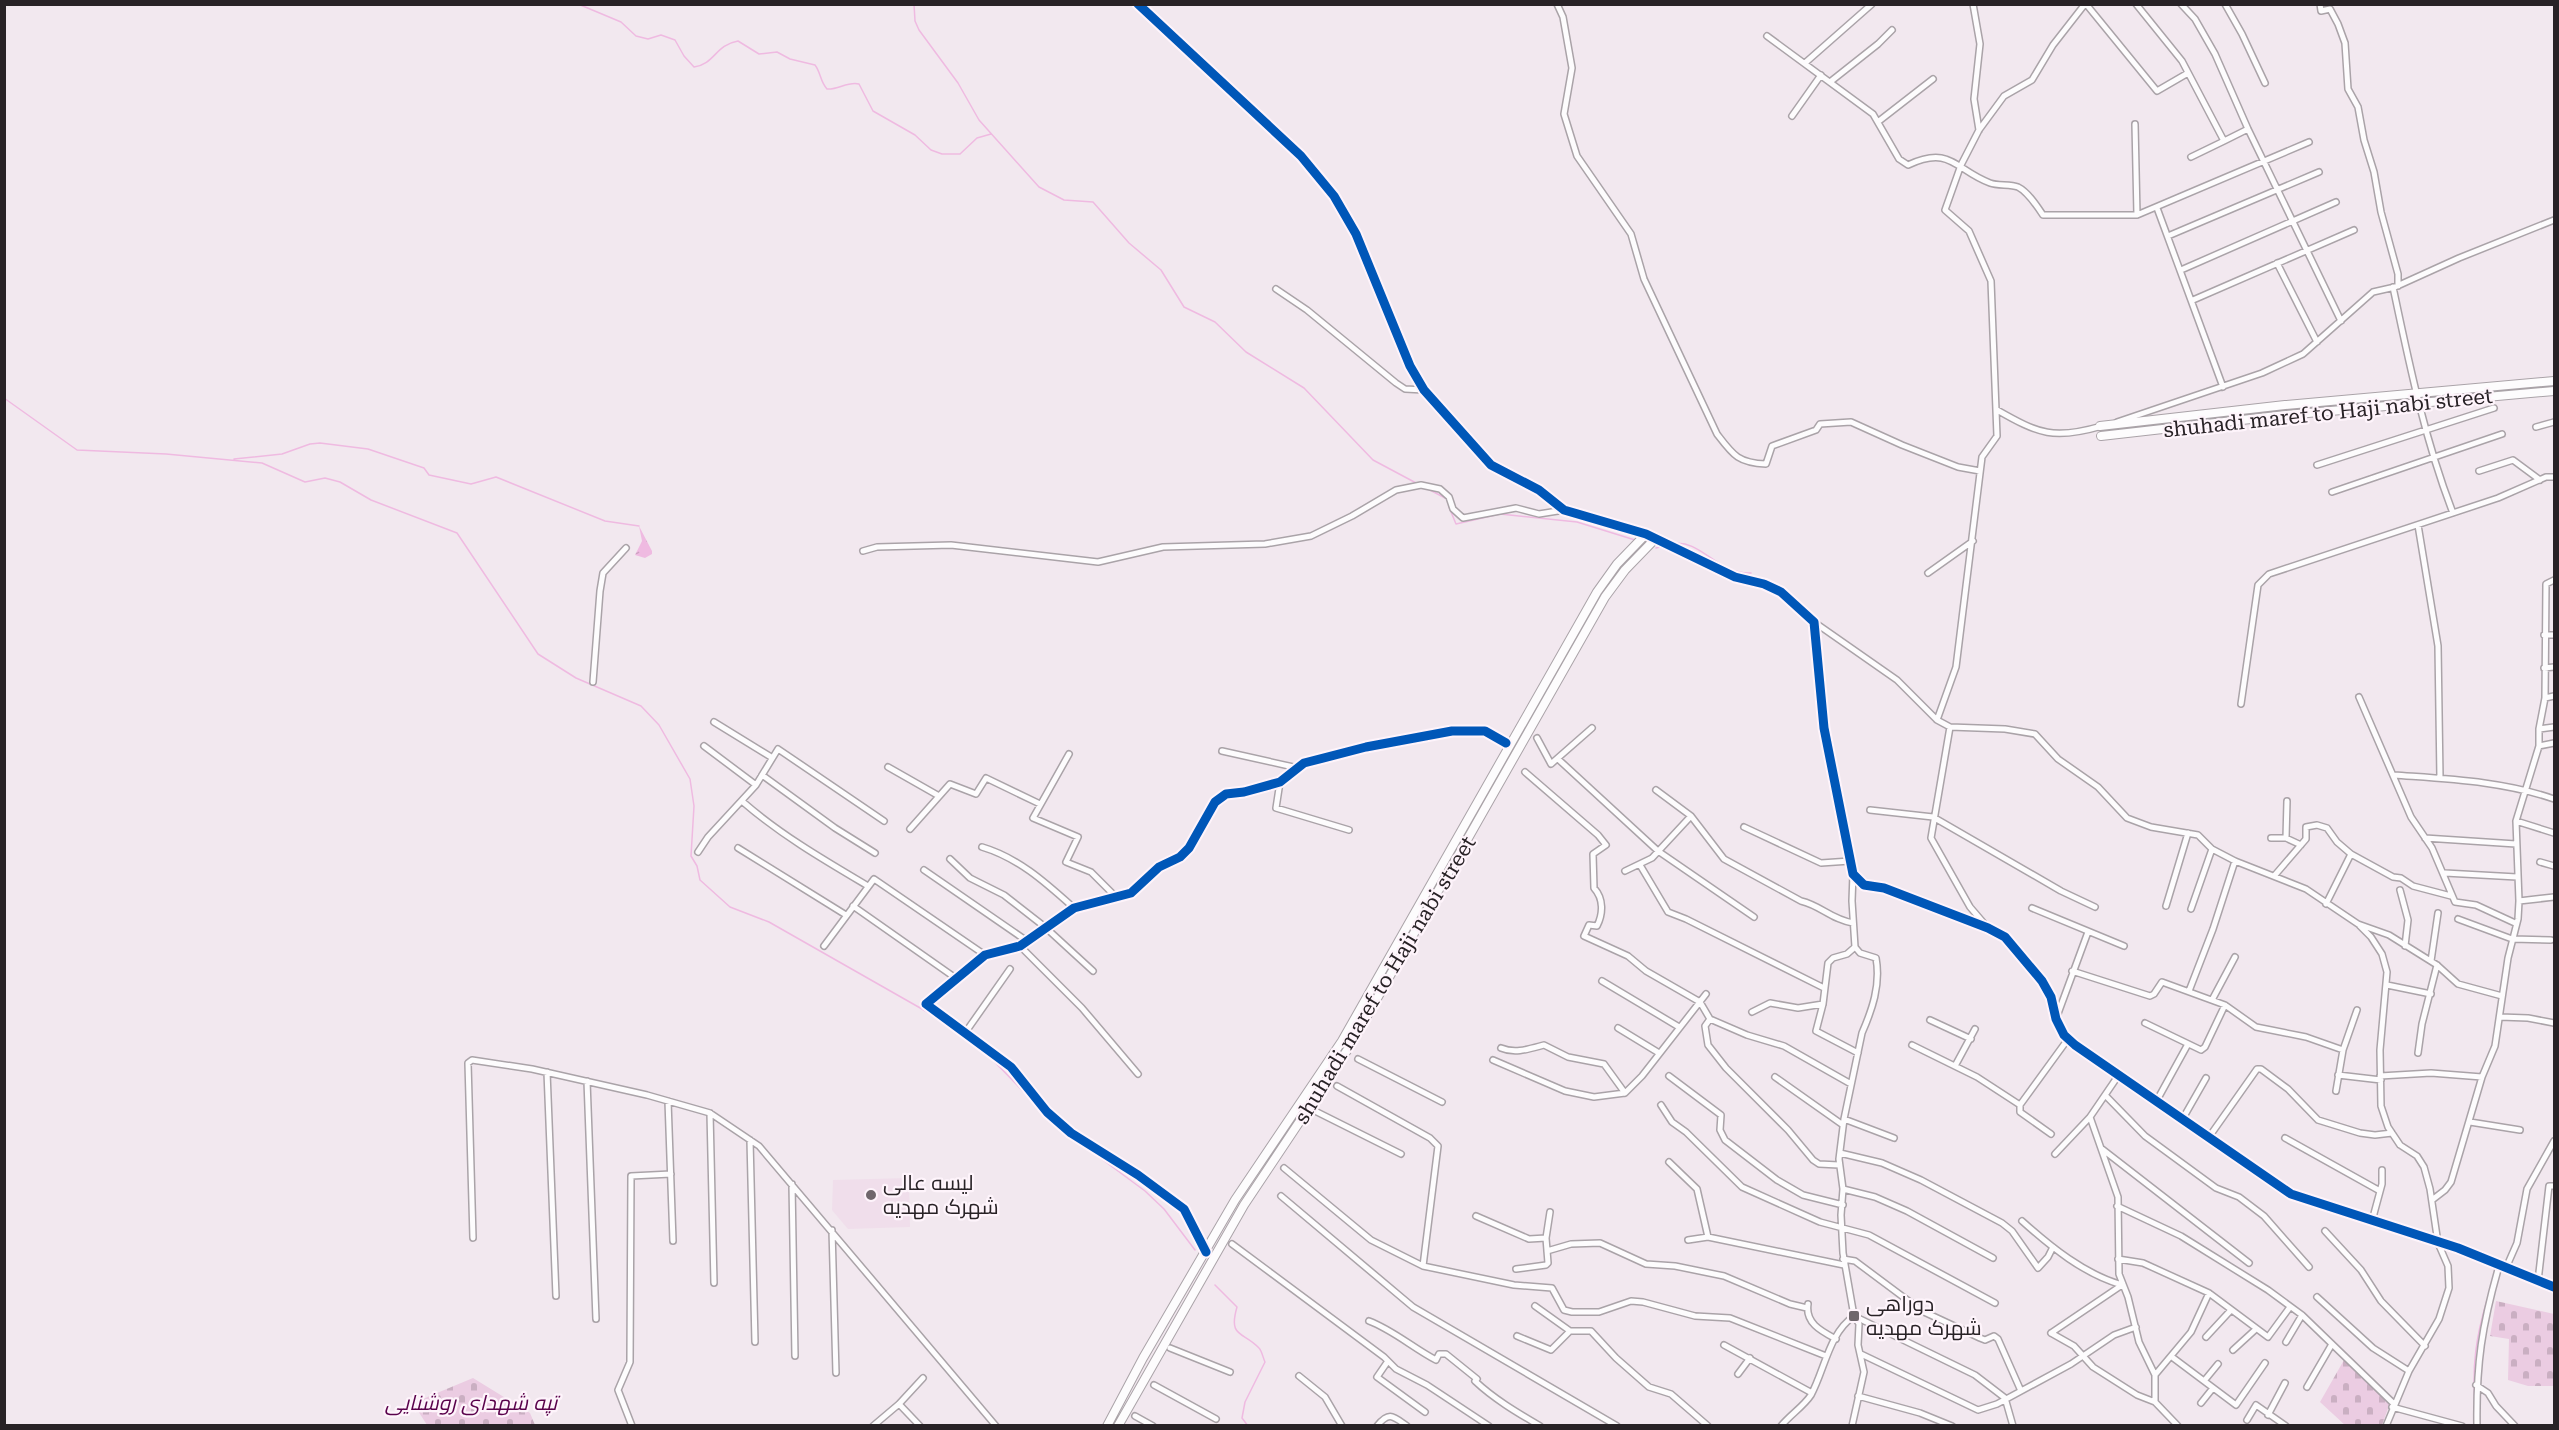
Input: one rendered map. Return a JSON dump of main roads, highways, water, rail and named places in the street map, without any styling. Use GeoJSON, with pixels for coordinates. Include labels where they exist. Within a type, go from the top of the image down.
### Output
{"type":"FeatureCollection","features":[{"type":"Feature","properties":{"kind":"main road"},"geometry":{"type":"LineString","coordinates":[[2100,426],[2554,381]]}},
{"type":"Feature","properties":{"kind":"main road","name":"shuhadi maref to Haji nabi street"},"geometry":{"type":"LineString","coordinates":[[2101,436],[2554,391]]}},
{"type":"Feature","properties":{"kind":"main road"},"geometry":{"type":"LineString","coordinates":[[1107,1425],[1143,1358],[1235,1200],[1342,1041],[1597,592],[1617,564],[1646,534]]}},
{"type":"Feature","properties":{"kind":"main road","name":"shuhadi maref to Haji nabi street"},"geometry":{"type":"LineString","coordinates":[[1118,1425],[1244,1204],[1350,1046],[1605,597],[1625,570],[1656,538]]}},
{"type":"Feature","properties":{"kind":"water"},"geometry":{"type":"Polygon","coordinates":[[[639,526],[652,551],[652,554],[645,558],[635,555],[642,541],[639,526]]]}},
{"type":"Feature","properties":{"kind":"waterway"},"geometry":{"type":"LineString","coordinates":[[578,4],[621,22],[636,36],[648,39],[661,35],[675,40],[684,56],[694,67],[706,62],[724,46],[738,41],[759,54],[777,52],[790,59],[815,65],[827,89],[859,84],[873,111],[915,135],[931,150],[942,154],[960,154],[977,138],[991,134]]}},
{"type":"Feature","properties":{"kind":"waterway"},"geometry":{"type":"LineString","coordinates":[[914,4],[915,21],[919,30],[958,83],[979,120],[1039,187],[1064,200],[1093,202],[1129,243],[1161,270],[1184,307],[1215,322],[1246,352],[1304,388],[1373,460],[1418,484]]}},
{"type":"Feature","properties":{"kind":"waterway"},"geometry":{"type":"LineString","coordinates":[[4,398],[77,450],[166,454],[262,463],[305,482],[325,478],[340,482],[371,500],[457,533],[538,654],[576,678],[641,706],[659,725],[690,779],[694,806],[691,856],[697,866],[700,880],[730,907],[769,922],[929,1013],[987,1054],[1053,1122],[1068,1134]]}},
{"type":"Feature","properties":{"kind":"waterway"},"geometry":{"type":"LineString","coordinates":[[234,459],[282,454],[310,444],[320,443],[368,449],[424,468],[429,475],[471,484],[496,477],[605,521],[639,526]]}},
{"type":"Feature","properties":{"kind":"waterway"},"geometry":{"type":"LineString","coordinates":[[1428,489],[1447,499]]}},
{"type":"Feature","properties":{"kind":"waterway"},"geometry":{"type":"LineString","coordinates":[[1449,507],[1456,524],[1500,514],[1577,522],[1635,540]]}},
{"type":"Feature","properties":{"kind":"waterway"},"geometry":{"type":"LineString","coordinates":[[1672,544],[1692,546],[1728,568],[1751,573]]}},
{"type":"Feature","properties":{"kind":"waterway"},"geometry":{"type":"LineString","coordinates":[[1656,548],[1664,546]]}},
{"type":"Feature","properties":{"kind":"waterway"},"geometry":{"type":"LineString","coordinates":[[1072,1137],[1145,1191],[1164,1209],[1195,1250]]}},
{"type":"Feature","properties":{"kind":"waterway"},"geometry":{"type":"LineString","coordinates":[[1215,1285],[1237,1307],[1234,1324],[1236,1329],[1259,1348],[1265,1362],[1245,1402],[1242,1418],[1248,1426]]}},
{"type":"Feature","properties":{"kind":"waterway"},"geometry":{"type":"LineString","coordinates":[[2475,1404],[2476,1351],[2487,1300]]}},
{"type":"Feature","properties":{"kind":"place","name":"لیسه عالی شهرک مهدیه"},"geometry":{"type":"Point","coordinates":[871,1195]}},
{"type":"Feature","properties":{"kind":"place","name":"دوراهی شهرک مهدیه"},"geometry":{"type":"Point","coordinates":[1854,1316]}},
{"type":"Feature","properties":{"kind":"park label","name":"تپه شهدای روشنایی"},"geometry":{"type":"Point","coordinates":[471,1403]}}]}
